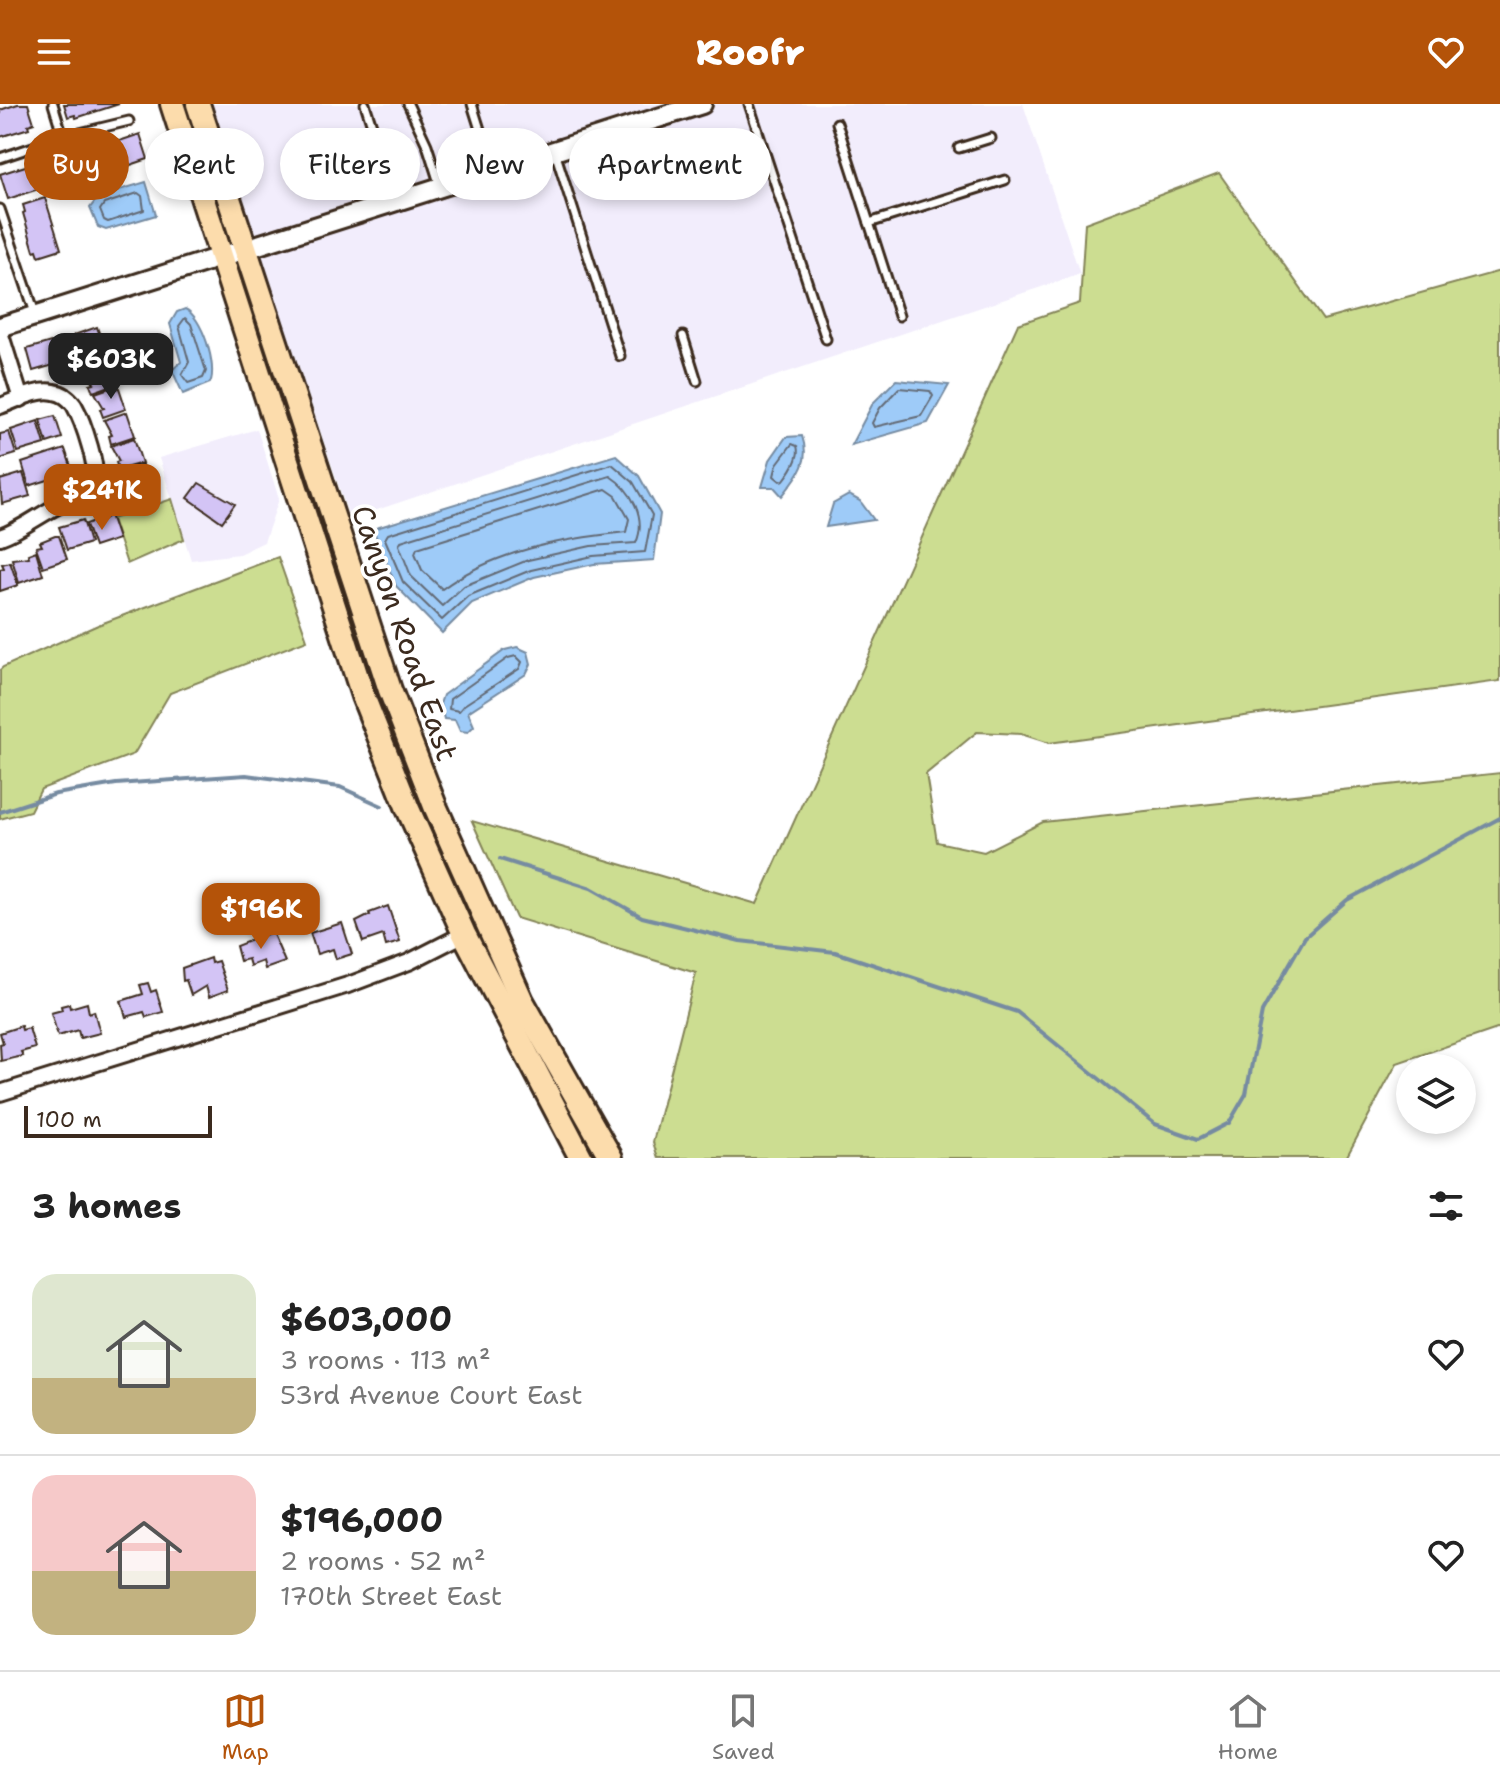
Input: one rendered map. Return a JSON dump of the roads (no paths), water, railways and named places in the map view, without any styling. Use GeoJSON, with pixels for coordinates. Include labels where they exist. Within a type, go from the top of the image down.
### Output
{"type":"FeatureCollection","features":[{"type":"Feature","properties":{"kind":"main road","name":"Canyon Road East"},"geometry":{"type":"LineString","coordinates":[[172,104],[363,696],[408,809],[464,934],[581,1158]]}},
{"type":"Feature","properties":{"kind":"main road","name":"Canyon Road East"},"geometry":{"type":"LineString","coordinates":[[198,104],[390,690],[435,806],[522,1001],[611,1158]]}},
{"type":"Feature","properties":{"kind":"main road"},"geometry":{"type":"LineString","coordinates":[[464,934],[470,933],[481,939],[522,1001]]}},
{"type":"Feature","properties":{"kind":"street"},"geometry":{"type":"LineString","coordinates":[[555,150],[702,104]]}},
{"type":"Feature","properties":{"kind":"street"},"geometry":{"type":"LineString","coordinates":[[21,399],[0,329],[219,255],[396,200]]}},
{"type":"Feature","properties":{"kind":"street"},"geometry":{"type":"LineString","coordinates":[[0,406],[46,391],[63,395],[75,407],[96,477],[93,489],[58,505],[27,526],[0,537]]}},
{"type":"Feature","properties":{"kind":"street"},"geometry":{"type":"LineString","coordinates":[[0,1093],[348,985],[409,962],[464,934]]}},
{"type":"Feature","properties":{"kind":"lane"},"geometry":{"type":"LineString","coordinates":[[53,104],[60,128]]}},
{"type":"Feature","properties":{"kind":"lane"},"geometry":{"type":"LineString","coordinates":[[365,104],[373,128]]}},
{"type":"Feature","properties":{"kind":"lane"},"geometry":{"type":"LineString","coordinates":[[408,104],[436,173]]}},
{"type":"Feature","properties":{"kind":"lane"},"geometry":{"type":"LineString","coordinates":[[472,104],[480,128]]}},
{"type":"Feature","properties":{"kind":"lane"},"geometry":{"type":"LineString","coordinates":[[749,104],[826,339]]}},
{"type":"Feature","properties":{"kind":"lane"},"geometry":{"type":"LineString","coordinates":[[100,128],[129,121]]}},
{"type":"Feature","properties":{"kind":"lane"},"geometry":{"type":"LineString","coordinates":[[837,123],[899,316]]}},
{"type":"Feature","properties":{"kind":"lane"},"geometry":{"type":"LineString","coordinates":[[959,148],[991,138]]}},
{"type":"Feature","properties":{"kind":"lane"},"geometry":{"type":"LineString","coordinates":[[0,158],[24,150]]}},
{"type":"Feature","properties":{"kind":"lane"},"geometry":{"type":"LineString","coordinates":[[555,150],[620,356]]}},
{"type":"Feature","properties":{"kind":"lane"},"geometry":{"type":"LineString","coordinates":[[869,223],[1005,180]]}},
{"type":"Feature","properties":{"kind":"lane"},"geometry":{"type":"LineString","coordinates":[[0,209],[36,315]]}},
{"type":"Feature","properties":{"kind":"lane"},"geometry":{"type":"LineString","coordinates":[[683,336],[697,381]]}},
{"type":"Feature","properties":{"kind":"water"},"geometry":{"type":"Polygon","coordinates":[[[145,182],[145,200],[151,200],[156,215],[106,230],[98,227],[90,208],[96,200],[129,200],[129,187],[145,182]]]}},
{"type":"Feature","properties":{"kind":"water"},"geometry":{"type":"Polygon","coordinates":[[[185,309],[197,321],[207,343],[212,376],[210,383],[183,394],[172,370],[181,362],[170,324],[177,312],[185,309]]]}},
{"type":"Feature","properties":{"kind":"water"},"geometry":{"type":"Polygon","coordinates":[[[896,380],[949,385],[928,423],[851,445],[873,403],[896,380]]]}},
{"type":"Feature","properties":{"kind":"water"},"geometry":{"type":"Polygon","coordinates":[[[802,436],[804,461],[788,489],[782,496],[774,487],[762,487],[770,460],[786,437],[802,436]]]}},
{"type":"Feature","properties":{"kind":"water"},"geometry":{"type":"Polygon","coordinates":[[[616,455],[639,476],[660,514],[654,560],[594,564],[534,577],[472,603],[442,633],[396,586],[373,529],[616,455]]]}},
{"type":"Feature","properties":{"kind":"water"},"geometry":{"type":"Polygon","coordinates":[[[849,495],[860,501],[874,520],[826,527],[833,504],[849,495]]]}},
{"type":"Feature","properties":{"kind":"water"},"geometry":{"type":"Polygon","coordinates":[[[517,647],[528,652],[531,664],[526,674],[468,712],[474,726],[468,732],[460,731],[455,720],[444,719],[440,704],[443,695],[505,650],[517,647]]]}},
{"type":"Feature","properties":{"kind":"waterway"},"geometry":{"type":"LineString","coordinates":[[0,812],[56,794],[116,784],[246,775],[340,787],[382,806]]}},
{"type":"Feature","properties":{"kind":"waterway"},"geometry":{"type":"LineString","coordinates":[[500,859],[591,888],[642,917],[740,941],[835,952],[1017,1012],[1155,1124],[1198,1139],[1229,1123],[1246,1094],[1262,1012],[1305,937],[1347,900],[1500,818]]}}]}
